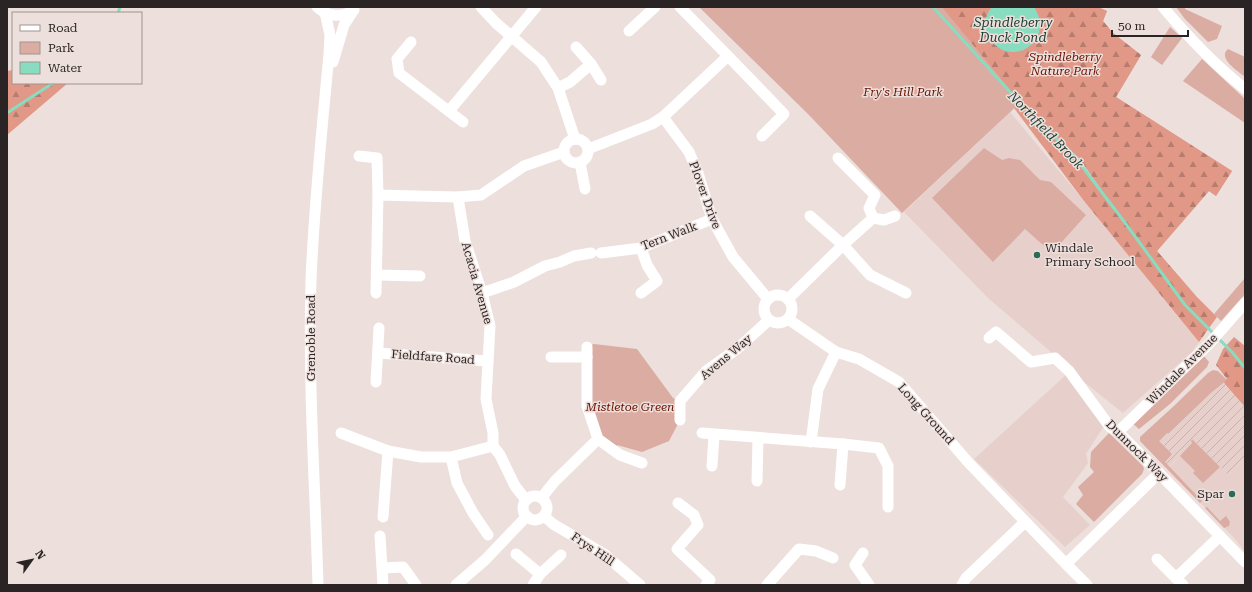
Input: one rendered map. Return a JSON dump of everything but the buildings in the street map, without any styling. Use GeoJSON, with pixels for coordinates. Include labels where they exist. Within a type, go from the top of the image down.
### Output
{"type":"FeatureCollection","features":[{"type":"Feature","properties":{"kind":"street"},"geometry":{"type":"LineString","coordinates":[[481,7],[496,24],[541,62],[558,88],[575,139]]}},
{"type":"Feature","properties":{"kind":"street"},"geometry":{"type":"LineString","coordinates":[[449,111],[536,7]]}},
{"type":"Feature","properties":{"kind":"street"},"geometry":{"type":"LineString","coordinates":[[629,31],[655,7]]}},
{"type":"Feature","properties":{"kind":"street"},"geometry":{"type":"LineString","coordinates":[[680,7],[784,114],[762,136]]}},
{"type":"Feature","properties":{"kind":"street"},"geometry":{"type":"LineString","coordinates":[[1163,7],[1213,62],[1245,89]]}},
{"type":"Feature","properties":{"kind":"street"},"geometry":{"type":"LineString","coordinates":[[321,10],[336,16],[342,16],[355,9]]}},
{"type":"Feature","properties":{"kind":"street","name":"Grenoble Road"},"geometry":{"type":"LineString","coordinates":[[326,92],[344,25],[355,9]]}},
{"type":"Feature","properties":{"kind":"street","name":"Grenoble Road"},"geometry":{"type":"LineString","coordinates":[[318,585],[312,400],[311,281],[316,189],[330,35],[321,10]]}},
{"type":"Feature","properties":{"kind":"street"},"geometry":{"type":"LineString","coordinates":[[412,42],[397,59],[399,73],[463,122]]}},
{"type":"Feature","properties":{"kind":"street"},"geometry":{"type":"LineString","coordinates":[[576,47],[591,64],[600,80]]}},
{"type":"Feature","properties":{"kind":"street"},"geometry":{"type":"LineString","coordinates":[[588,149],[652,124],[663,117],[728,56]]}},
{"type":"Feature","properties":{"kind":"street"},"geometry":{"type":"LineString","coordinates":[[558,88],[570,82],[591,64]]}},
{"type":"Feature","properties":{"kind":"street","name":"Plover Drive"},"geometry":{"type":"LineString","coordinates":[[663,117],[689,152],[698,173],[712,219],[733,257],[768,299]]}},
{"type":"Feature","properties":{"kind":"street"},"geometry":{"type":"LineString","coordinates":[[575,139],[579,139],[584,142],[588,149],[587,157],[580,162],[575,163],[569,160],[564,152],[568,142],[575,139]]}},
{"type":"Feature","properties":{"kind":"street"},"geometry":{"type":"LineString","coordinates":[[378,195],[458,197],[481,195],[524,166],[564,152]]}},
{"type":"Feature","properties":{"kind":"street"},"geometry":{"type":"LineString","coordinates":[[359,156],[377,158],[378,195],[376,293]]}},
{"type":"Feature","properties":{"kind":"street"},"geometry":{"type":"LineString","coordinates":[[838,158],[875,195],[870,208],[873,218]]}},
{"type":"Feature","properties":{"kind":"street"},"geometry":{"type":"LineString","coordinates":[[580,162],[585,188]]}},
{"type":"Feature","properties":{"kind":"street","name":"Acacia Avenue"},"geometry":{"type":"LineString","coordinates":[[458,197],[464,241],[482,293],[490,326],[486,400],[493,446],[500,455],[515,486],[526,500]]}},
{"type":"Feature","properties":{"kind":"street"},"geometry":{"type":"LineString","coordinates":[[810,216],[843,245],[870,275],[906,293]]}},
{"type":"Feature","properties":{"kind":"street"},"geometry":{"type":"LineString","coordinates":[[873,218],[884,220],[895,216]]}},
{"type":"Feature","properties":{"kind":"street"},"geometry":{"type":"LineString","coordinates":[[788,299],[873,218]]}},
{"type":"Feature","properties":{"kind":"street","name":"Tern Walk"},"geometry":{"type":"LineString","coordinates":[[482,293],[514,282],[545,266],[574,256],[641,248],[712,219]]}},
{"type":"Feature","properties":{"kind":"street"},"geometry":{"type":"LineString","coordinates":[[641,248],[647,265],[657,281],[641,293]]}},
{"type":"Feature","properties":{"kind":"street"},"geometry":{"type":"LineString","coordinates":[[377,275],[420,276]]}},
{"type":"Feature","properties":{"kind":"street"},"geometry":{"type":"LineString","coordinates":[[777,295],[782,295],[788,299],[792,308],[792,312],[788,319],[780,323],[769,320],[765,312],[765,306],[768,299],[777,295]]}},
{"type":"Feature","properties":{"kind":"street","name":"Windale Avenue"},"geometry":{"type":"LineString","coordinates":[[1118,432],[1212,340],[1245,303]]}},
{"type":"Feature","properties":{"kind":"street","name":"Long Ground"},"geometry":{"type":"LineString","coordinates":[[788,319],[836,352],[859,359],[899,382],[968,462],[1087,585]]}},
{"type":"Feature","properties":{"kind":"street","name":"Avens Way"},"geometry":{"type":"LineString","coordinates":[[680,420],[680,401],[706,371],[737,349],[769,320]]}},
{"type":"Feature","properties":{"kind":"street","name":"Fieldfare Road"},"geometry":{"type":"LineString","coordinates":[[376,382],[379,328]]}},
{"type":"Feature","properties":{"kind":"street","name":"Dunnock Way"},"geometry":{"type":"LineString","coordinates":[[989,338],[996,332],[1031,362],[1054,358],[1069,371],[1110,426],[1118,432],[1159,473],[1245,562]]}},
{"type":"Feature","properties":{"kind":"street"},"geometry":{"type":"LineString","coordinates":[[551,357],[587,352],[587,406],[598,439],[620,455],[642,463]]}},
{"type":"Feature","properties":{"kind":"street"},"geometry":{"type":"LineString","coordinates":[[811,442],[818,389],[836,352]]}},
{"type":"Feature","properties":{"kind":"street","name":"Fieldfare Road"},"geometry":{"type":"LineString","coordinates":[[378,353],[488,361]]}},
{"type":"Feature","properties":{"kind":"street"},"geometry":{"type":"LineString","coordinates":[[341,433],[388,451],[420,457],[452,457],[493,446]]}},
{"type":"Feature","properties":{"kind":"street"},"geometry":{"type":"LineString","coordinates":[[702,433],[811,442],[879,445],[888,466],[888,506]]}},
{"type":"Feature","properties":{"kind":"street"},"geometry":{"type":"LineString","coordinates":[[712,466],[714,435]]}},
{"type":"Feature","properties":{"kind":"street"},"geometry":{"type":"LineString","coordinates":[[756,481],[758,438]]}},
{"type":"Feature","properties":{"kind":"street"},"geometry":{"type":"LineString","coordinates":[[542,497],[555,481],[598,439]]}},
{"type":"Feature","properties":{"kind":"street"},"geometry":{"type":"LineString","coordinates":[[840,485],[843,444]]}},
{"type":"Feature","properties":{"kind":"street"},"geometry":{"type":"LineString","coordinates":[[383,517],[388,451]]}},
{"type":"Feature","properties":{"kind":"street"},"geometry":{"type":"LineString","coordinates":[[452,457],[457,483],[473,513],[488,535]]}},
{"type":"Feature","properties":{"kind":"street"},"geometry":{"type":"LineString","coordinates":[[1066,564],[1159,473]]}},
{"type":"Feature","properties":{"kind":"street"},"geometry":{"type":"LineString","coordinates":[[533,496],[542,497],[547,506],[544,516],[537,520],[527,516],[523,509],[523,505],[526,500],[533,496]]}},
{"type":"Feature","properties":{"kind":"street"},"geometry":{"type":"LineString","coordinates":[[678,503],[694,515],[698,525],[677,549],[712,583]]}},
{"type":"Feature","properties":{"kind":"street"},"geometry":{"type":"LineString","coordinates":[[456,585],[485,560],[527,516]]}},
{"type":"Feature","properties":{"kind":"street","name":"Frys Hill"},"geometry":{"type":"LineString","coordinates":[[544,516],[553,524],[604,554],[640,585]]}},
{"type":"Feature","properties":{"kind":"street"},"geometry":{"type":"LineString","coordinates":[[962,585],[966,578],[1025,522]]}},
{"type":"Feature","properties":{"kind":"street"},"geometry":{"type":"LineString","coordinates":[[380,536],[383,585]]}},
{"type":"Feature","properties":{"kind":"street"},"geometry":{"type":"LineString","coordinates":[[1157,559],[1180,582],[1220,536]]}},
{"type":"Feature","properties":{"kind":"street"},"geometry":{"type":"LineString","coordinates":[[767,585],[799,549],[816,551],[833,558]]}},
{"type":"Feature","properties":{"kind":"street"},"geometry":{"type":"LineString","coordinates":[[863,553],[855,565],[869,585]]}},
{"type":"Feature","properties":{"kind":"street"},"geometry":{"type":"LineString","coordinates":[[516,554],[540,574]]}},
{"type":"Feature","properties":{"kind":"street"},"geometry":{"type":"LineString","coordinates":[[533,585],[540,574],[561,555]]}},
{"type":"Feature","properties":{"kind":"street"},"geometry":{"type":"LineString","coordinates":[[383,568],[403,567],[416,585]]}},
{"type":"Feature","properties":{"kind":"shaded area","name":"Windale Primary School"},"geometry":{"type":"Polygon","coordinates":[[[1010,112],[1199,342],[1192,352],[1123,413],[1069,370],[1052,353],[988,298],[904,212],[1010,112]]]}},
{"type":"Feature","properties":{"kind":"shaded area"},"geometry":{"type":"Polygon","coordinates":[[[1068,373],[1104,426],[1086,454],[1088,463],[1063,497],[1090,525],[1065,547],[974,459],[1068,373]]]}},
{"type":"Feature","properties":{"kind":"shaded area"},"geometry":{"type":"Polygon","coordinates":[[[1224,382],[1245,407],[1245,467],[1241,463],[1228,475],[1192,439],[1193,443],[1169,467],[1165,462],[1159,441],[1224,382]]]}},
{"type":"Feature","properties":{"kind":"shaded area"},"geometry":{"type":"Polygon","coordinates":[[[1192,439],[1228,475],[1241,463],[1245,467],[1245,552],[1235,539],[1168,469],[1192,443],[1192,439]]]}},
{"type":"Feature","properties":{"kind":"green space","name":"Fry's Hill Park"},"geometry":{"type":"Polygon","coordinates":[[[699,7],[1098,7],[1107,11],[1103,21],[1113,33],[1141,55],[1116,97],[1232,171],[1216,196],[1209,191],[1157,251],[1196,296],[1148,254],[1079,158],[1021,102],[902,213],[809,115],[699,7]]]}},
{"type":"Feature","properties":{"kind":"green space","name":"Spindleberry Nature Park"},"geometry":{"type":"Polygon","coordinates":[[[942,7],[992,7],[989,11],[1022,51],[1036,40],[1039,22],[1034,7],[1098,7],[1107,11],[1103,21],[1113,33],[1141,55],[1116,97],[1232,171],[1216,196],[1209,191],[1157,251],[1196,296],[1217,317],[1199,342],[1084,201],[1014,108],[1020,103],[1075,157],[1115,209],[1079,158],[1020,102],[942,7]]]}},
{"type":"Feature","properties":{"kind":"green space"},"geometry":{"type":"Polygon","coordinates":[[[1176,7],[1185,7],[1185,9],[1222,26],[1217,39],[1208,42],[1185,19],[1176,7]]]}},
{"type":"Feature","properties":{"kind":"green space"},"geometry":{"type":"Polygon","coordinates":[[[1170,27],[1182,38],[1162,65],[1151,57],[1170,27]]]}},
{"type":"Feature","properties":{"kind":"green space"},"geometry":{"type":"Polygon","coordinates":[[[1228,49],[1245,57],[1245,77],[1227,60],[1225,53],[1228,49]]]}},
{"type":"Feature","properties":{"kind":"green space"},"geometry":{"type":"Polygon","coordinates":[[[1202,59],[1245,99],[1245,123],[1183,81],[1202,59]]]}},
{"type":"Feature","properties":{"kind":"green space"},"geometry":{"type":"Polygon","coordinates":[[[12,70],[12,84],[67,84],[7,135],[7,71],[12,70]]]}},
{"type":"Feature","properties":{"kind":"green space"},"geometry":{"type":"Polygon","coordinates":[[[984,148],[1002,160],[1009,158],[1020,160],[1040,180],[1051,182],[1086,215],[1052,253],[1025,229],[993,262],[932,198],[984,148]]]}},
{"type":"Feature","properties":{"kind":"green space"},"geometry":{"type":"Polygon","coordinates":[[[1245,278],[1245,294],[1221,321],[1214,314],[1245,278]]]}},
{"type":"Feature","properties":{"kind":"green space"},"geometry":{"type":"Polygon","coordinates":[[[1234,337],[1245,346],[1245,407],[1225,384],[1224,382],[1227,379],[1216,365],[1223,349],[1234,337]]]}},
{"type":"Feature","properties":{"kind":"green space","name":"Mistletoe Green"},"geometry":{"type":"Polygon","coordinates":[[[594,344],[637,349],[673,398],[680,401],[680,420],[669,441],[642,452],[617,445],[620,455],[593,426],[587,347],[594,344]]]}},
{"type":"Feature","properties":{"kind":"green space"},"geometry":{"type":"Polygon","coordinates":[[[1203,355],[1209,362],[1207,367],[1170,404],[1139,429],[1132,423],[1203,355]]]}},
{"type":"Feature","properties":{"kind":"green space"},"geometry":{"type":"Polygon","coordinates":[[[1213,370],[1218,371],[1227,380],[1159,441],[1172,454],[1165,462],[1202,501],[1200,503],[1140,441],[1140,437],[1213,370]]]}},
{"type":"Feature","properties":{"kind":"green space"},"geometry":{"type":"Polygon","coordinates":[[[1109,433],[1143,466],[1144,469],[1142,474],[1094,522],[1076,504],[1083,495],[1078,487],[1094,472],[1090,467],[1091,452],[1109,433]]]}},
{"type":"Feature","properties":{"kind":"green space"},"geometry":{"type":"Polygon","coordinates":[[[1192,439],[1220,467],[1203,483],[1193,473],[1195,471],[1180,456],[1192,443],[1192,439]]]}},
{"type":"Feature","properties":{"kind":"green space"},"geometry":{"type":"Polygon","coordinates":[[[1207,507],[1220,521],[1226,516],[1230,522],[1229,526],[1224,528],[1205,508],[1207,507]]]}},
{"type":"Feature","properties":{"kind":"water","name":"Spindleberry Duck Pond"},"geometry":{"type":"Polygon","coordinates":[[[992,7],[1034,7],[1040,20],[1039,32],[1034,42],[1026,48],[1016,52],[1005,51],[995,45],[987,33],[985,26],[988,13],[992,7]]]}},
{"type":"Feature","properties":{"kind":"waterway"},"geometry":{"type":"LineString","coordinates":[[118,12],[120,7]]}},
{"type":"Feature","properties":{"kind":"waterway","name":"Northfield Brook"},"geometry":{"type":"LineString","coordinates":[[933,7],[1020,103],[1075,157],[1185,305],[1214,334]]}},
{"type":"Feature","properties":{"kind":"waterway"},"geometry":{"type":"LineString","coordinates":[[7,113],[51,84]]}},
{"type":"Feature","properties":{"kind":"waterway","name":"Northfield Brook"},"geometry":{"type":"LineString","coordinates":[[1218,338],[1245,368]]}},
{"type":"Feature","properties":{"kind":"place","name":"Windale Primary School"},"geometry":{"type":"Point","coordinates":[1037,255]}},
{"type":"Feature","properties":{"kind":"place","name":"Spar"},"geometry":{"type":"Point","coordinates":[1232,494]}}]}
